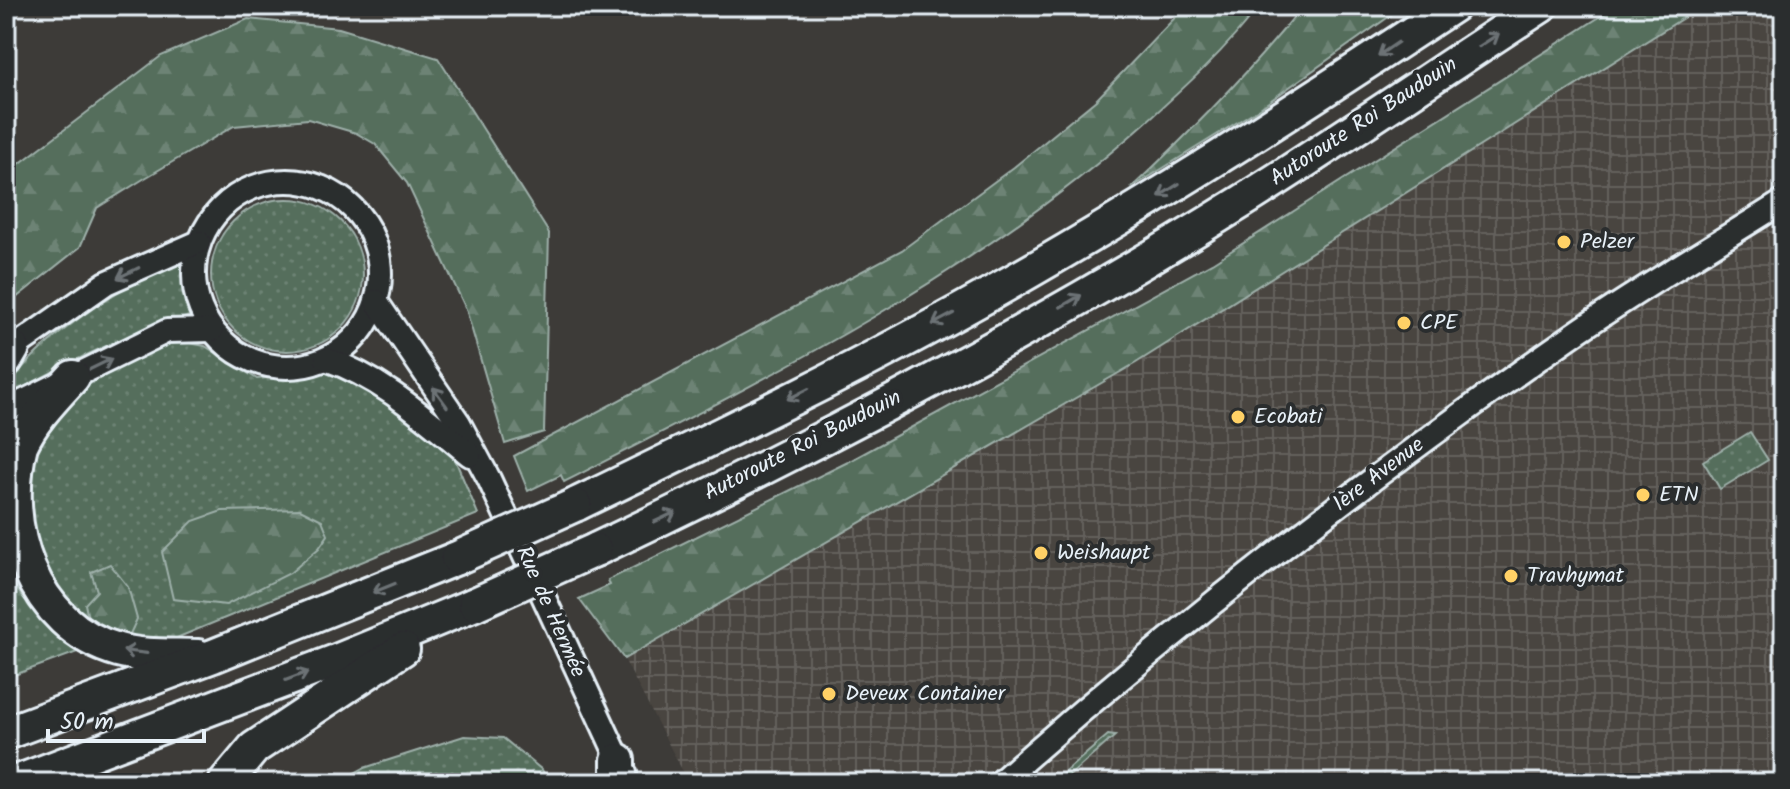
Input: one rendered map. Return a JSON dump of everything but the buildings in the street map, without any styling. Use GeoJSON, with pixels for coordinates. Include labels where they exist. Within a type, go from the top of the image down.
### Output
{"type":"FeatureCollection","features":[{"type":"Feature","properties":{"kind":"highway"},"geometry":{"type":"LineString","coordinates":[[6,733],[213,656],[457,558],[575,505],[868,359],[1004,286],[1145,204],[1453,6]]}},
{"type":"Feature","properties":{"kind":"highway","name":"Autoroute Roi Baudouin"},"geometry":{"type":"LineString","coordinates":[[14,783],[336,661],[475,604],[595,550],[858,418],[1003,340],[1240,203],[1541,6]]}},
{"type":"Feature","properties":{"kind":"highway"},"geometry":{"type":"LineString","coordinates":[[73,377],[32,425],[11,473],[6,498],[7,526],[29,584],[63,620],[118,650],[213,656]]}},
{"type":"Feature","properties":{"kind":"highway"},"geometry":{"type":"LineString","coordinates":[[225,783],[254,748],[286,725],[475,604]]}},
{"type":"Feature","properties":{"kind":"street"},"geometry":{"type":"LineString","coordinates":[[281,181],[317,186],[348,203],[370,231],[380,266],[376,301],[357,335],[326,359],[305,366],[276,367],[252,361],[230,348],[212,330],[195,288],[199,242],[218,212],[247,190],[281,181]]}},
{"type":"Feature","properties":{"kind":"street","name":"1ère Avenue"},"geometry":{"type":"LineString","coordinates":[[999,783],[1299,534],[1427,438],[1583,328],[1784,201]]}},
{"type":"Feature","properties":{"kind":"street"},"geometry":{"type":"LineString","coordinates":[[8,354],[106,283],[199,242]]}},
{"type":"Feature","properties":{"kind":"street","name":"Rue de Hermée"},"geometry":{"type":"LineString","coordinates":[[376,301],[459,423],[481,464],[622,777]]}},
{"type":"Feature","properties":{"kind":"street"},"geometry":{"type":"LineString","coordinates":[[6,410],[167,331],[212,330]]}},
{"type":"Feature","properties":{"kind":"street","name":"Rue de Hermée"},"geometry":{"type":"LineString","coordinates":[[326,359],[368,377],[411,406],[481,464]]}},
{"type":"Feature","properties":{"kind":"shaded area"},"geometry":{"type":"Polygon","coordinates":[[[1702,6],[1784,6],[1784,783],[689,783],[624,659],[1136,363],[1702,6]]]}},
{"type":"Feature","properties":{"kind":"green space"},"geometry":{"type":"Polygon","coordinates":[[[1186,6],[1259,6],[1219,52],[1145,123],[1080,178],[1011,229],[867,321],[717,404],[564,482],[561,475],[528,491],[514,456],[902,250],[1014,167],[1096,100],[1186,6]]]}},
{"type":"Feature","properties":{"kind":"green space"},"geometry":{"type":"Polygon","coordinates":[[[1303,6],[1404,6],[1260,108],[1131,188],[1220,100],[1303,6]]]}},
{"type":"Feature","properties":{"kind":"green space"},"geometry":{"type":"Polygon","coordinates":[[[1617,6],[1702,6],[1136,363],[624,659],[579,599],[610,585],[608,580],[848,462],[1212,263],[1617,6]]]}},
{"type":"Feature","properties":{"kind":"green space"},"geometry":{"type":"Polygon","coordinates":[[[248,19],[339,28],[438,58],[549,233],[544,432],[505,444],[466,309],[407,183],[375,144],[356,133],[308,119],[234,126],[145,178],[97,208],[80,247],[6,306],[6,174],[161,56],[248,19]]]}},
{"type":"Feature","properties":{"kind":"green space"},"geometry":{"type":"Polygon","coordinates":[[[287,199],[316,204],[341,221],[358,246],[363,275],[358,304],[341,329],[316,346],[287,351],[258,346],[233,329],[216,304],[211,275],[216,246],[233,221],[258,204],[287,199]]]}},
{"type":"Feature","properties":{"kind":"green space"},"geometry":{"type":"Polygon","coordinates":[[[182,262],[183,294],[191,316],[120,340],[6,397],[24,366],[61,332],[140,279],[182,262]]]}},
{"type":"Feature","properties":{"kind":"green space"},"geometry":{"type":"Polygon","coordinates":[[[179,341],[205,346],[257,379],[325,372],[352,378],[454,457],[478,514],[174,639],[127,642],[88,628],[28,556],[26,457],[80,390],[148,349],[179,341]]]}},
{"type":"Feature","properties":{"kind":"green space"},"geometry":{"type":"Polygon","coordinates":[[[1750,432],[1768,460],[1720,489],[1703,461],[1750,432]]]}},
{"type":"Feature","properties":{"kind":"green space"},"geometry":{"type":"Polygon","coordinates":[[[300,509],[322,520],[328,535],[319,548],[290,573],[226,605],[173,599],[162,552],[193,521],[222,511],[300,509]]]}},
{"type":"Feature","properties":{"kind":"green space"},"geometry":{"type":"Polygon","coordinates":[[[110,564],[128,587],[137,619],[130,634],[90,627],[85,604],[97,591],[91,572],[110,564]]]}},
{"type":"Feature","properties":{"kind":"green space"},"geometry":{"type":"Polygon","coordinates":[[[6,569],[29,605],[83,650],[6,678],[6,569]]]}},
{"type":"Feature","properties":{"kind":"green space"},"geometry":{"type":"Polygon","coordinates":[[[1108,735],[1115,736],[1061,783],[1052,783],[1108,735]]]}},
{"type":"Feature","properties":{"kind":"green space"},"geometry":{"type":"Polygon","coordinates":[[[464,736],[503,738],[542,770],[550,783],[336,783],[364,768],[464,736]]]}},
{"type":"Feature","properties":{"kind":"place","name":"Pelzer"},"geometry":{"type":"Point","coordinates":[1564,242]}},
{"type":"Feature","properties":{"kind":"place","name":"CPE"},"geometry":{"type":"Point","coordinates":[1404,323]}},
{"type":"Feature","properties":{"kind":"place","name":"Ecobati"},"geometry":{"type":"Point","coordinates":[1238,417]}},
{"type":"Feature","properties":{"kind":"place","name":"ETN"},"geometry":{"type":"Point","coordinates":[1643,495]}},
{"type":"Feature","properties":{"kind":"place","name":"Weishaupt"},"geometry":{"type":"Point","coordinates":[1041,553]}},
{"type":"Feature","properties":{"kind":"place","name":"Travhymat"},"geometry":{"type":"Point","coordinates":[1511,576]}},
{"type":"Feature","properties":{"kind":"place","name":"Deveux Container"},"geometry":{"type":"Point","coordinates":[829,694]}}]}
